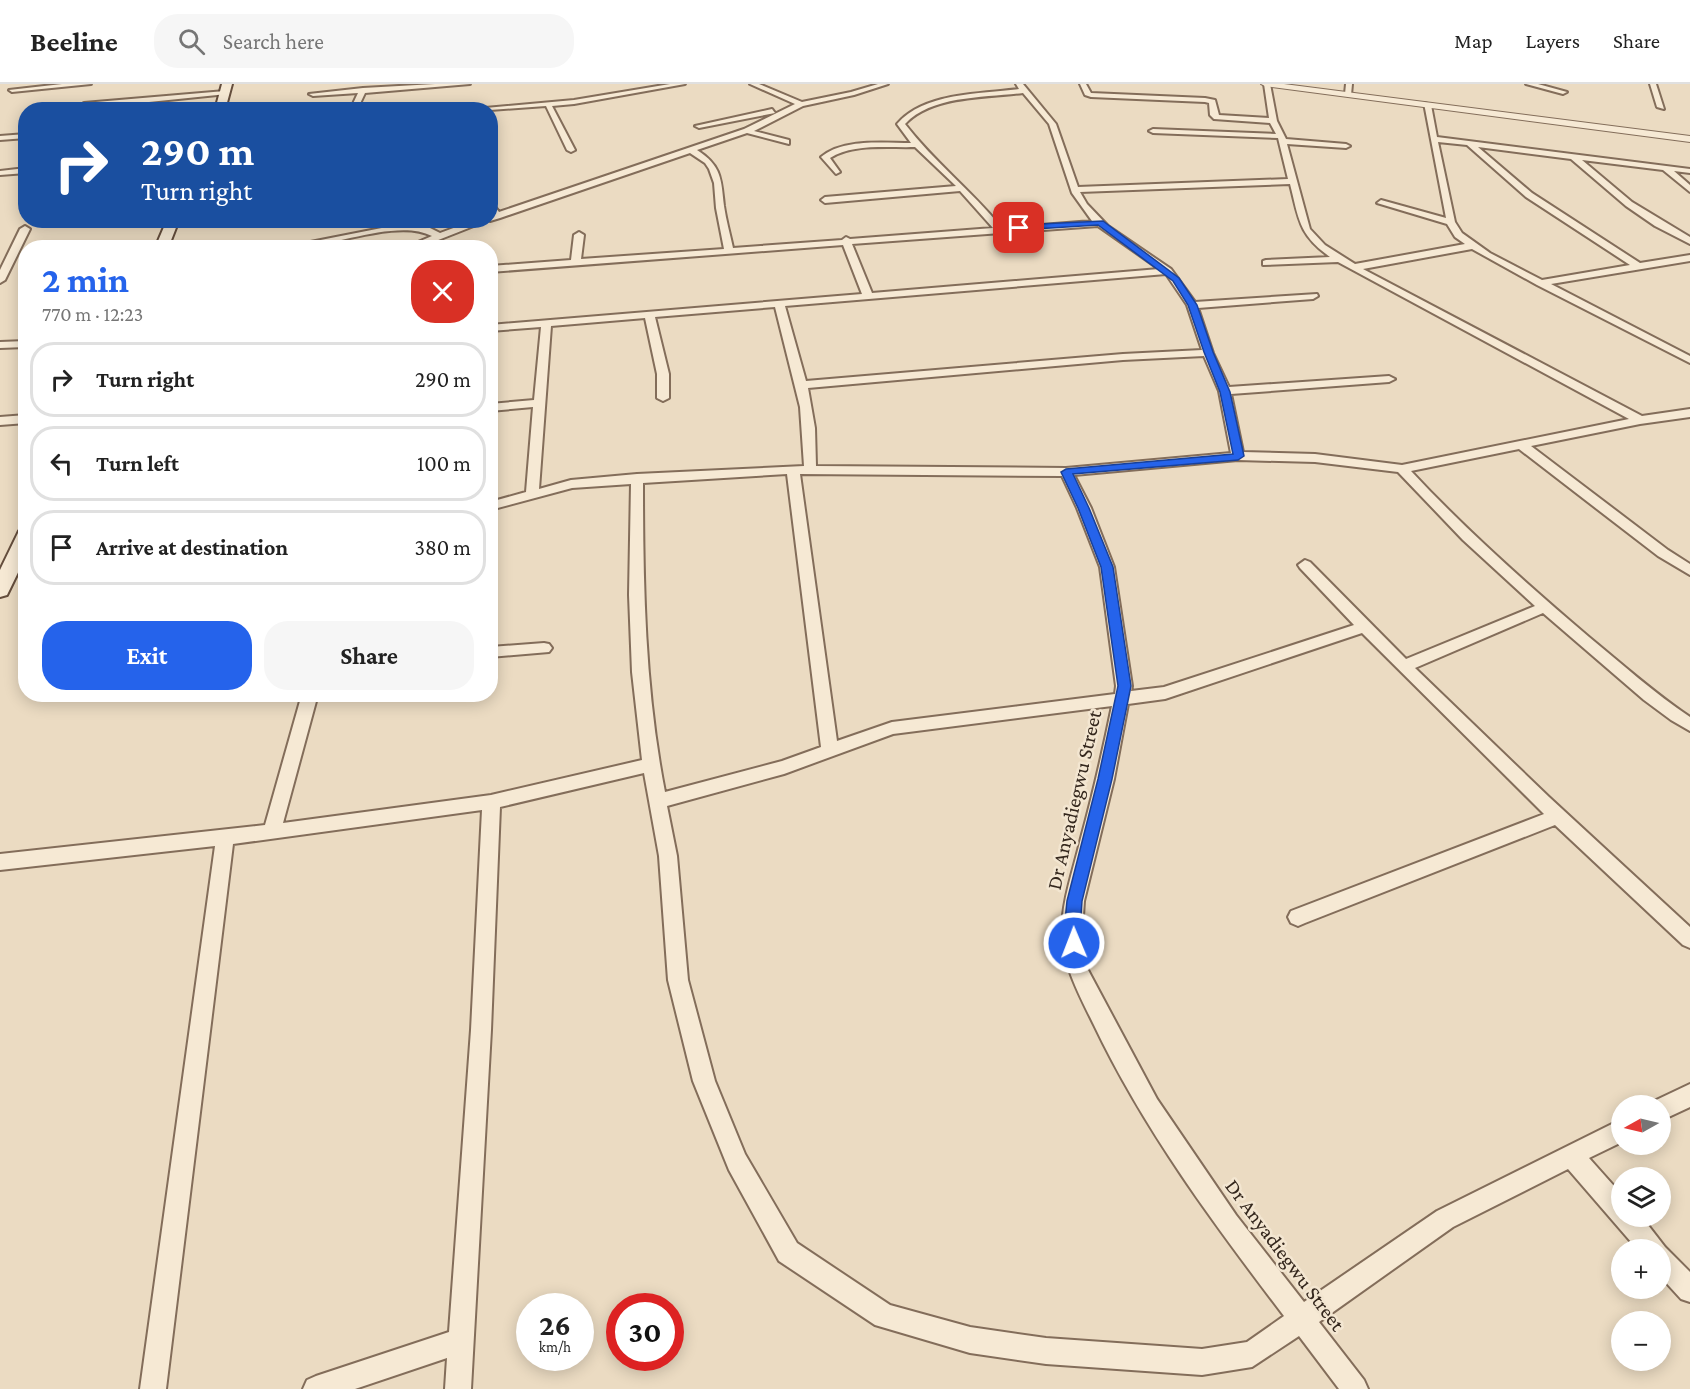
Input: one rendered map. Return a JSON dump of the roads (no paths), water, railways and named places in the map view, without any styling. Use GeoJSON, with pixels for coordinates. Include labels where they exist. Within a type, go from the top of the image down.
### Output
{"type":"FeatureCollection","features":[{"type":"Feature","properties":{"kind":"main road"},"geometry":{"type":"LineString","coordinates":[[0,590],[18,552]]}},
{"type":"Feature","properties":{"kind":"street"},"geometry":{"type":"LineString","coordinates":[[21,84],[9,93],[88,84]]}},
{"type":"Feature","properties":{"kind":"street"},"geometry":{"type":"LineString","coordinates":[[313,94],[467,84]]}},
{"type":"Feature","properties":{"kind":"street"},"geometry":{"type":"LineString","coordinates":[[498,108],[630,94],[682,84]]}},
{"type":"Feature","properties":{"kind":"street"},"geometry":{"type":"LineString","coordinates":[[753,84],[801,104]]}},
{"type":"Feature","properties":{"kind":"street"},"geometry":{"type":"LineString","coordinates":[[498,216],[747,130],[801,104],[852,94],[885,84]]}},
{"type":"Feature","properties":{"kind":"street"},"geometry":{"type":"LineString","coordinates":[[1083,84],[1087,94],[1091,95],[1205,100],[1212,102],[1216,117],[1273,121]]}},
{"type":"Feature","properties":{"kind":"street"},"geometry":{"type":"LineString","coordinates":[[1640,420],[1478,336],[1343,260],[1311,237],[1306,229],[1282,139],[1273,121],[1266,84],[1690,139]]}},
{"type":"Feature","properties":{"kind":"street"},"geometry":{"type":"LineString","coordinates":[[1349,84],[1349,94]]}},
{"type":"Feature","properties":{"kind":"street"},"geometry":{"type":"LineString","coordinates":[[1529,84],[1563,92]]}},
{"type":"Feature","properties":{"kind":"street"},"geometry":{"type":"LineString","coordinates":[[1653,84],[1661,107]]}},
{"type":"Feature","properties":{"kind":"street"},"geometry":{"type":"LineString","coordinates":[[998,229],[963,188],[917,145],[901,124],[904,119],[919,109],[1021,87],[1047,114],[1057,132],[1075,190],[1100,223],[1168,271],[1192,305],[1225,392],[1238,456]]}},
{"type":"Feature","properties":{"kind":"street"},"geometry":{"type":"LineString","coordinates":[[109,102],[226,88]]}},
{"type":"Feature","properties":{"kind":"street"},"geometry":{"type":"LineString","coordinates":[[357,102],[363,90]]}},
{"type":"Feature","properties":{"kind":"street"},"geometry":{"type":"LineString","coordinates":[[548,104],[571,150]]}},
{"type":"Feature","properties":{"kind":"street"},"geometry":{"type":"LineString","coordinates":[[1427,105],[1451,222],[1458,235],[1471,246],[1690,360]]}},
{"type":"Feature","properties":{"kind":"street"},"geometry":{"type":"LineString","coordinates":[[699,126],[789,107]]}},
{"type":"Feature","properties":{"kind":"street"},"geometry":{"type":"LineString","coordinates":[[759,114],[768,119]]}},
{"type":"Feature","properties":{"kind":"street"},"geometry":{"type":"LineString","coordinates":[[747,130],[786,142]]}},
{"type":"Feature","properties":{"kind":"street"},"geometry":{"type":"LineString","coordinates":[[1153,131],[1282,139],[1346,146]]}},
{"type":"Feature","properties":{"kind":"street"},"geometry":{"type":"LineString","coordinates":[[0,138],[18,137]]}},
{"type":"Feature","properties":{"kind":"street"},"geometry":{"type":"LineString","coordinates":[[1434,139],[1690,171]]}},
{"type":"Feature","properties":{"kind":"street"},"geometry":{"type":"LineString","coordinates":[[1470,144],[1529,195],[1639,267]]}},
{"type":"Feature","properties":{"kind":"street"},"geometry":{"type":"LineString","coordinates":[[836,172],[825,157],[829,153],[847,148],[917,145]]}},
{"type":"Feature","properties":{"kind":"street"},"geometry":{"type":"LineString","coordinates":[[692,150],[708,161],[713,169],[718,183],[720,208],[729,249]]}},
{"type":"Feature","properties":{"kind":"street"},"geometry":{"type":"LineString","coordinates":[[1574,157],[1623,201],[1690,242]]}},
{"type":"Feature","properties":{"kind":"street"},"geometry":{"type":"LineString","coordinates":[[1666,169],[1690,189]]}},
{"type":"Feature","properties":{"kind":"street"},"geometry":{"type":"LineString","coordinates":[[0,172],[18,171]]}},
{"type":"Feature","properties":{"kind":"street"},"geometry":{"type":"LineString","coordinates":[[1075,190],[1292,181]]}},
{"type":"Feature","properties":{"kind":"street"},"geometry":{"type":"LineString","coordinates":[[825,200],[963,188]]}},
{"type":"Feature","properties":{"kind":"street"},"geometry":{"type":"LineString","coordinates":[[1381,203],[1451,222]]}},
{"type":"Feature","properties":{"kind":"street"},"geometry":{"type":"LineString","coordinates":[[498,268],[576,260],[1100,223]]}},
{"type":"Feature","properties":{"kind":"street"},"geometry":{"type":"LineString","coordinates":[[329,240],[396,228]]}},
{"type":"Feature","properties":{"kind":"street"},"geometry":{"type":"LineString","coordinates":[[424,228],[441,237]]}},
{"type":"Feature","properties":{"kind":"street"},"geometry":{"type":"LineString","coordinates":[[432,240],[464,228]]}},
{"type":"Feature","properties":{"kind":"street"},"geometry":{"type":"LineString","coordinates":[[20,240],[25,229]]}},
{"type":"Feature","properties":{"kind":"street"},"geometry":{"type":"LineString","coordinates":[[576,260],[579,235]]}},
{"type":"Feature","properties":{"kind":"street"},"geometry":{"type":"LineString","coordinates":[[846,240],[868,296]]}},
{"type":"Feature","properties":{"kind":"street"},"geometry":{"type":"LineString","coordinates":[[0,280],[18,243]]}},
{"type":"Feature","properties":{"kind":"street"},"geometry":{"type":"LineString","coordinates":[[1356,267],[1471,246]]}},
{"type":"Feature","properties":{"kind":"street"},"geometry":{"type":"LineString","coordinates":[[1540,283],[1690,258]]}},
{"type":"Feature","properties":{"kind":"street"},"geometry":{"type":"LineString","coordinates":[[1266,263],[1343,260]]}},
{"type":"Feature","properties":{"kind":"street"},"geometry":{"type":"LineString","coordinates":[[498,327],[1168,271]]}},
{"type":"Feature","properties":{"kind":"street"},"geometry":{"type":"LineString","coordinates":[[1192,305],[1313,296]]}},
{"type":"Feature","properties":{"kind":"street"},"geometry":{"type":"LineString","coordinates":[[779,304],[802,385],[810,430],[810,470]]}},
{"type":"Feature","properties":{"kind":"street"},"geometry":{"type":"LineString","coordinates":[[649,315],[663,374],[663,398]]}},
{"type":"Feature","properties":{"kind":"street"},"geometry":{"type":"LineString","coordinates":[[532,495],[546,324]]}},
{"type":"Feature","properties":{"kind":"street"},"geometry":{"type":"LineString","coordinates":[[0,345],[18,344]]}},
{"type":"Feature","properties":{"kind":"street"},"geometry":{"type":"LineString","coordinates":[[1675,352],[1690,348]]}},
{"type":"Feature","properties":{"kind":"street"},"geometry":{"type":"LineString","coordinates":[[802,385],[1123,357],[1208,352]]}},
{"type":"Feature","properties":{"kind":"street"},"geometry":{"type":"LineString","coordinates":[[1225,392],[1389,379]]}},
{"type":"Feature","properties":{"kind":"street"},"geometry":{"type":"LineString","coordinates":[[498,407],[539,403]]}},
{"type":"Feature","properties":{"kind":"street"},"geometry":{"type":"LineString","coordinates":[[498,504],[571,484],[637,478],[793,470],[1066,472],[1238,456],[1315,458],[1402,469],[1640,420],[1690,413]]}},
{"type":"Feature","properties":{"kind":"street"},"geometry":{"type":"LineString","coordinates":[[0,421],[18,420]]}},
{"type":"Feature","properties":{"kind":"street"},"geometry":{"type":"LineString","coordinates":[[1522,445],[1663,553],[1690,570]]}},
{"type":"Feature","properties":{"kind":"street"},"geometry":{"type":"LineString","coordinates":[[1402,469],[1426,495],[1545,608],[1614,666],[1690,725]]}},
{"type":"Feature","properties":{"kind":"street"},"geometry":{"type":"LineString","coordinates":[[793,470],[830,750]]}},
{"type":"Feature","properties":{"kind":"street","name":"Dr Anyadiegwu Street"},"geometry":{"type":"LineString","coordinates":[[1066,472],[1088,516],[1107,567],[1124,686],[1105,779],[1075,901],[1072,931],[1078,971],[1108,1034],[1149,1107],[1228,1223],[1303,1318],[1355,1389]]}},
{"type":"Feature","properties":{"kind":"street"},"geometry":{"type":"LineString","coordinates":[[637,478],[636,606],[640,672],[651,765],[668,856],[678,980],[704,1081],[737,1162],[788,1252],[884,1316],[970,1340],[1046,1351],[1202,1362],[1252,1353],[1445,1219],[1611,1135]]}},
{"type":"Feature","properties":{"kind":"street"},"geometry":{"type":"LineString","coordinates":[[1305,565],[1364,627],[1558,816],[1690,939]]}},
{"type":"Feature","properties":{"kind":"street"},"geometry":{"type":"LineString","coordinates":[[1404,666],[1545,608]]}},
{"type":"Feature","properties":{"kind":"street"},"geometry":{"type":"LineString","coordinates":[[659,801],[784,767],[892,728],[1165,693],[1364,627]]}},
{"type":"Feature","properties":{"kind":"street"},"geometry":{"type":"LineString","coordinates":[[498,651],[544,648]]}},
{"type":"Feature","properties":{"kind":"street"},"geometry":{"type":"LineString","coordinates":[[272,831],[308,702]]}},
{"type":"Feature","properties":{"kind":"street"},"geometry":{"type":"LineString","coordinates":[[0,862],[225,837],[491,802],[651,765]]}},
{"type":"Feature","properties":{"kind":"street"},"geometry":{"type":"LineString","coordinates":[[458,1389],[480,1042],[491,802]]}},
{"type":"Feature","properties":{"kind":"street"},"geometry":{"type":"LineString","coordinates":[[1298,917],[1558,816]]}},
{"type":"Feature","properties":{"kind":"street"},"geometry":{"type":"LineString","coordinates":[[153,1389],[225,837]]}},
{"type":"Feature","properties":{"kind":"street"},"geometry":{"type":"LineString","coordinates":[[1671,1104],[1690,1095]]}},
{"type":"Feature","properties":{"kind":"street"},"geometry":{"type":"LineString","coordinates":[[1571,1155],[1611,1200]]}},
{"type":"Feature","properties":{"kind":"street"},"geometry":{"type":"LineString","coordinates":[[1634,1227],[1645,1239]]}},
{"type":"Feature","properties":{"kind":"street"},"geometry":{"type":"LineString","coordinates":[[1671,1269],[1690,1290]]}},
{"type":"Feature","properties":{"kind":"street"},"geometry":{"type":"LineString","coordinates":[[316,1389],[462,1340]]}}]}
